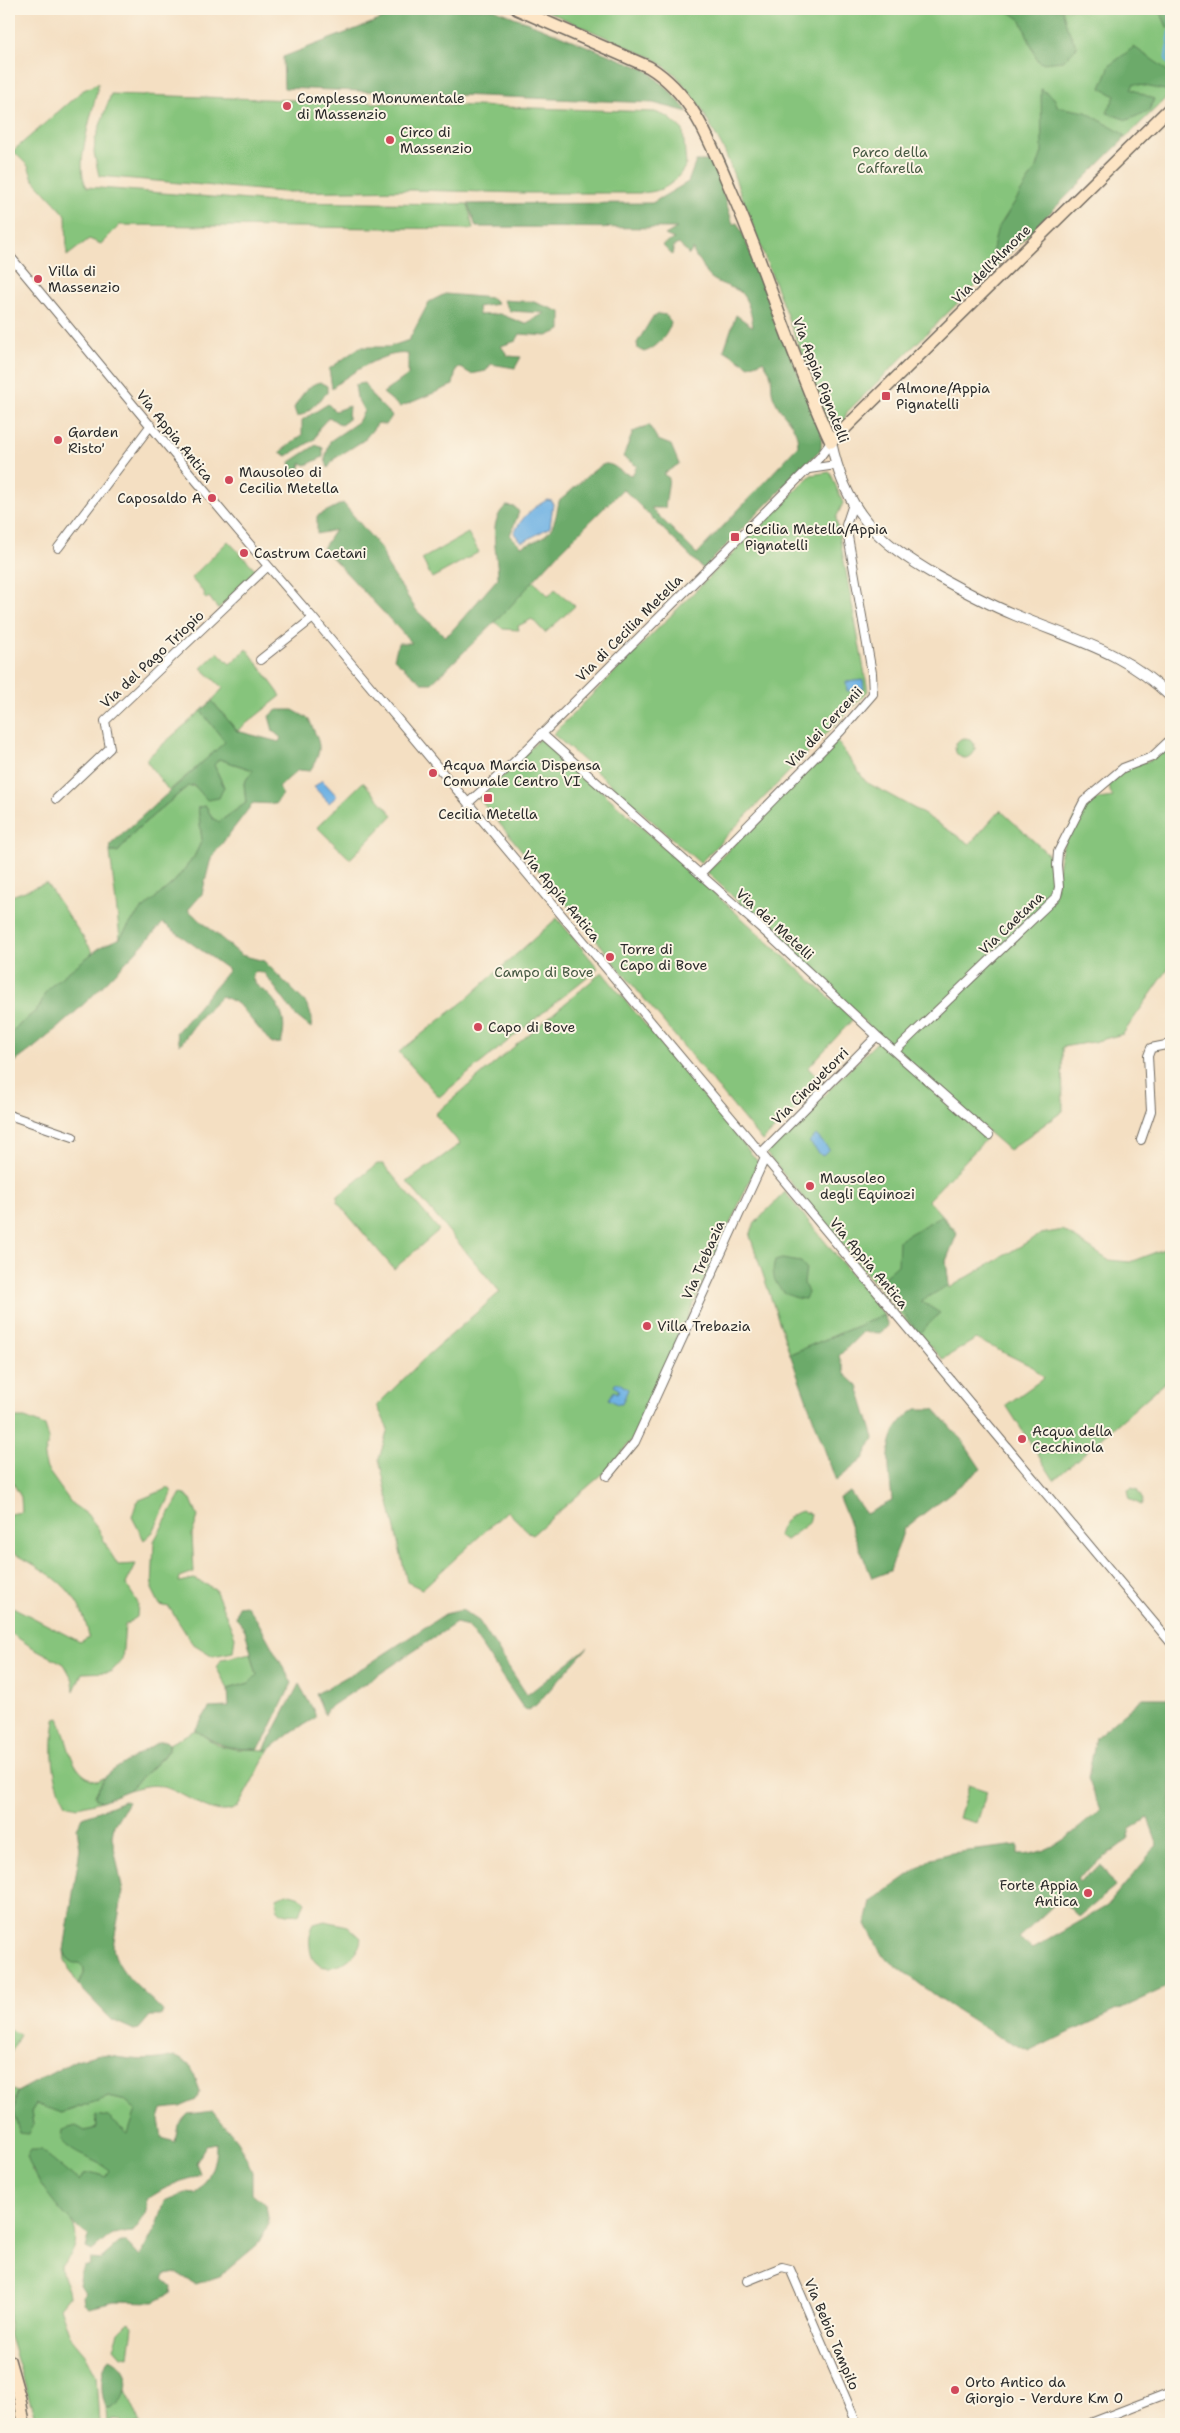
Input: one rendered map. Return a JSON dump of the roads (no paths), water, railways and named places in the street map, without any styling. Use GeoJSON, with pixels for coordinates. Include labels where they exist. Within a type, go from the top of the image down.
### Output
{"type":"FeatureCollection","features":[{"type":"Feature","properties":{"kind":"main road","name":"Via Appia Pignatelli"},"geometry":{"type":"LineString","coordinates":[[517,9],[650,67],[666,77],[684,97],[704,127],[753,241],[800,370],[831,442]]}},
{"type":"Feature","properties":{"kind":"main road","name":"Via dell'Almone"},"geometry":{"type":"LineString","coordinates":[[831,442],[1171,107]]}},
{"type":"Feature","properties":{"kind":"main road"},"geometry":{"type":"LineString","coordinates":[[9,2360],[20,2400],[24,2424]]}},
{"type":"Feature","properties":{"kind":"street","name":"Via Appia Antica"},"geometry":{"type":"LineString","coordinates":[[9,256],[151,424],[236,530],[313,618],[1171,1643]]}},
{"type":"Feature","properties":{"kind":"street"},"geometry":{"type":"LineString","coordinates":[[58,548],[151,424]]}},
{"type":"Feature","properties":{"kind":"street","name":"Via Appia Pignatelli"},"geometry":{"type":"LineString","coordinates":[[831,442],[836,465],[853,504],[878,536],[909,559],[951,584],[1014,615],[1095,645],[1125,660],[1147,675],[1171,697]]}},
{"type":"Feature","properties":{"kind":"street","name":"Via di Cecilia Metella"},"geometry":{"type":"LineString","coordinates":[[468,803],[541,734],[807,470],[831,442]]}},
{"type":"Feature","properties":{"kind":"street"},"geometry":{"type":"LineString","coordinates":[[807,470],[836,465]]}},
{"type":"Feature","properties":{"kind":"street","name":"Via dei Cercenii"},"geometry":{"type":"LineString","coordinates":[[700,874],[838,734],[873,694],[872,673],[846,525],[853,504]]}},
{"type":"Feature","properties":{"kind":"street","name":"Via del Pago Triopio"},"geometry":{"type":"LineString","coordinates":[[56,799],[110,748],[105,721],[268,566]]}},
{"type":"Feature","properties":{"kind":"street"},"geometry":{"type":"LineString","coordinates":[[260,660],[313,618]]}},
{"type":"Feature","properties":{"kind":"street","name":"Via dei Metelli"},"geometry":{"type":"LineString","coordinates":[[541,734],[700,874],[877,1036],[989,1135]]}},
{"type":"Feature","properties":{"kind":"street","name":"Via Caetana"},"geometry":{"type":"LineString","coordinates":[[895,1051],[1057,896],[1059,887],[1056,862],[1058,852],[1087,798],[1123,768],[1152,757],[1171,739]]}},
{"type":"Feature","properties":{"kind":"street","name":"Via Cinquetorri"},"geometry":{"type":"LineString","coordinates":[[763,1156],[877,1036]]}},
{"type":"Feature","properties":{"kind":"street"},"geometry":{"type":"LineString","coordinates":[[1141,1140],[1151,1111],[1148,1056],[1151,1048],[1171,1044]]}},
{"type":"Feature","properties":{"kind":"street"},"geometry":{"type":"LineString","coordinates":[[9,1115],[73,1137]]}},
{"type":"Feature","properties":{"kind":"street","name":"Via Trebazia"},"geometry":{"type":"LineString","coordinates":[[607,1476],[635,1442],[763,1156]]}},
{"type":"Feature","properties":{"kind":"street","name":"Via Bebio Tampilo"},"geometry":{"type":"LineString","coordinates":[[747,2280],[782,2267],[790,2269],[857,2424]]}},
{"type":"Feature","properties":{"kind":"street"},"geometry":{"type":"LineString","coordinates":[[1088,2424],[1171,2392]]}},
{"type":"Feature","properties":{"kind":"water"},"geometry":{"type":"Polygon","coordinates":[[[547,500],[552,501],[553,504],[550,527],[525,541],[520,541],[514,533],[520,522],[532,510],[547,500]]]}},
{"type":"Feature","properties":{"kind":"water"},"geometry":{"type":"Polygon","coordinates":[[[863,680],[864,689],[847,691],[846,682],[863,680]]]}},
{"type":"Feature","properties":{"kind":"water"},"geometry":{"type":"Polygon","coordinates":[[[322,780],[337,796],[329,803],[314,787],[322,780]]]}},
{"type":"Feature","properties":{"kind":"water"},"geometry":{"type":"Polygon","coordinates":[[[816,1135],[829,1149],[822,1156],[809,1142],[816,1135]]]}},
{"type":"Feature","properties":{"kind":"water"},"geometry":{"type":"Polygon","coordinates":[[[616,1383],[628,1389],[622,1404],[617,1404],[609,1399],[614,1391],[617,1393],[619,1390],[614,1386],[616,1383]]]}},
{"type":"Feature","properties":{"kind":"waterway"},"geometry":{"type":"LineString","coordinates":[[1170,9],[1171,28],[1166,58],[1171,68]]}},
{"type":"Feature","properties":{"kind":"place","name":"Complesso Monumentale di Massenzio"},"geometry":{"type":"Point","coordinates":[287,106]}},
{"type":"Feature","properties":{"kind":"place","name":"Circo di Massenzio"},"geometry":{"type":"Point","coordinates":[390,140]}},
{"type":"Feature","properties":{"kind":"place","name":"Villa di Massenzio"},"geometry":{"type":"Point","coordinates":[38,279]}},
{"type":"Feature","properties":{"kind":"place","name":"Almone/Appia Pignatelli"},"geometry":{"type":"Point","coordinates":[886,396]}},
{"type":"Feature","properties":{"kind":"place","name":"Garden Risto'"},"geometry":{"type":"Point","coordinates":[58,440]}},
{"type":"Feature","properties":{"kind":"place","name":"Mausoleo di Cecilia Metella"},"geometry":{"type":"Point","coordinates":[229,480]}},
{"type":"Feature","properties":{"kind":"place","name":"Caposaldo A"},"geometry":{"type":"Point","coordinates":[212,498]}},
{"type":"Feature","properties":{"kind":"place","name":"Cecilia Metella/Appia Pignatelli"},"geometry":{"type":"Point","coordinates":[735,537]}},
{"type":"Feature","properties":{"kind":"place","name":"Castrum Caetani"},"geometry":{"type":"Point","coordinates":[244,553]}},
{"type":"Feature","properties":{"kind":"place","name":"Acqua Marcia Dispensa Comunale Centro VI"},"geometry":{"type":"Point","coordinates":[433,773]}},
{"type":"Feature","properties":{"kind":"place","name":"Cecilia Metella"},"geometry":{"type":"Point","coordinates":[488,798]}},
{"type":"Feature","properties":{"kind":"place","name":"Torre di Capo di Bove"},"geometry":{"type":"Point","coordinates":[610,957]}},
{"type":"Feature","properties":{"kind":"place","name":"Capo di Bove"},"geometry":{"type":"Point","coordinates":[478,1027]}},
{"type":"Feature","properties":{"kind":"place","name":"Mausoleo degli Equinozi"},"geometry":{"type":"Point","coordinates":[810,1186]}},
{"type":"Feature","properties":{"kind":"place","name":"Villa Trebazia"},"geometry":{"type":"Point","coordinates":[647,1326]}},
{"type":"Feature","properties":{"kind":"place","name":"Acqua della Cecchinola"},"geometry":{"type":"Point","coordinates":[1022,1439]}},
{"type":"Feature","properties":{"kind":"place","name":"Forte Appia Antica"},"geometry":{"type":"Point","coordinates":[1088,1893]}},
{"type":"Feature","properties":{"kind":"place","name":"Orto Antico da Giorgio - Verdure Km 0"},"geometry":{"type":"Point","coordinates":[955,2390]}},
{"type":"Feature","properties":{"kind":"park label","name":"Parco della Caffarella"},"geometry":{"type":"Point","coordinates":[890,160]}},
{"type":"Feature","properties":{"kind":"park label","name":"Campo di Bove"},"geometry":{"type":"Point","coordinates":[544,972]}}]}
